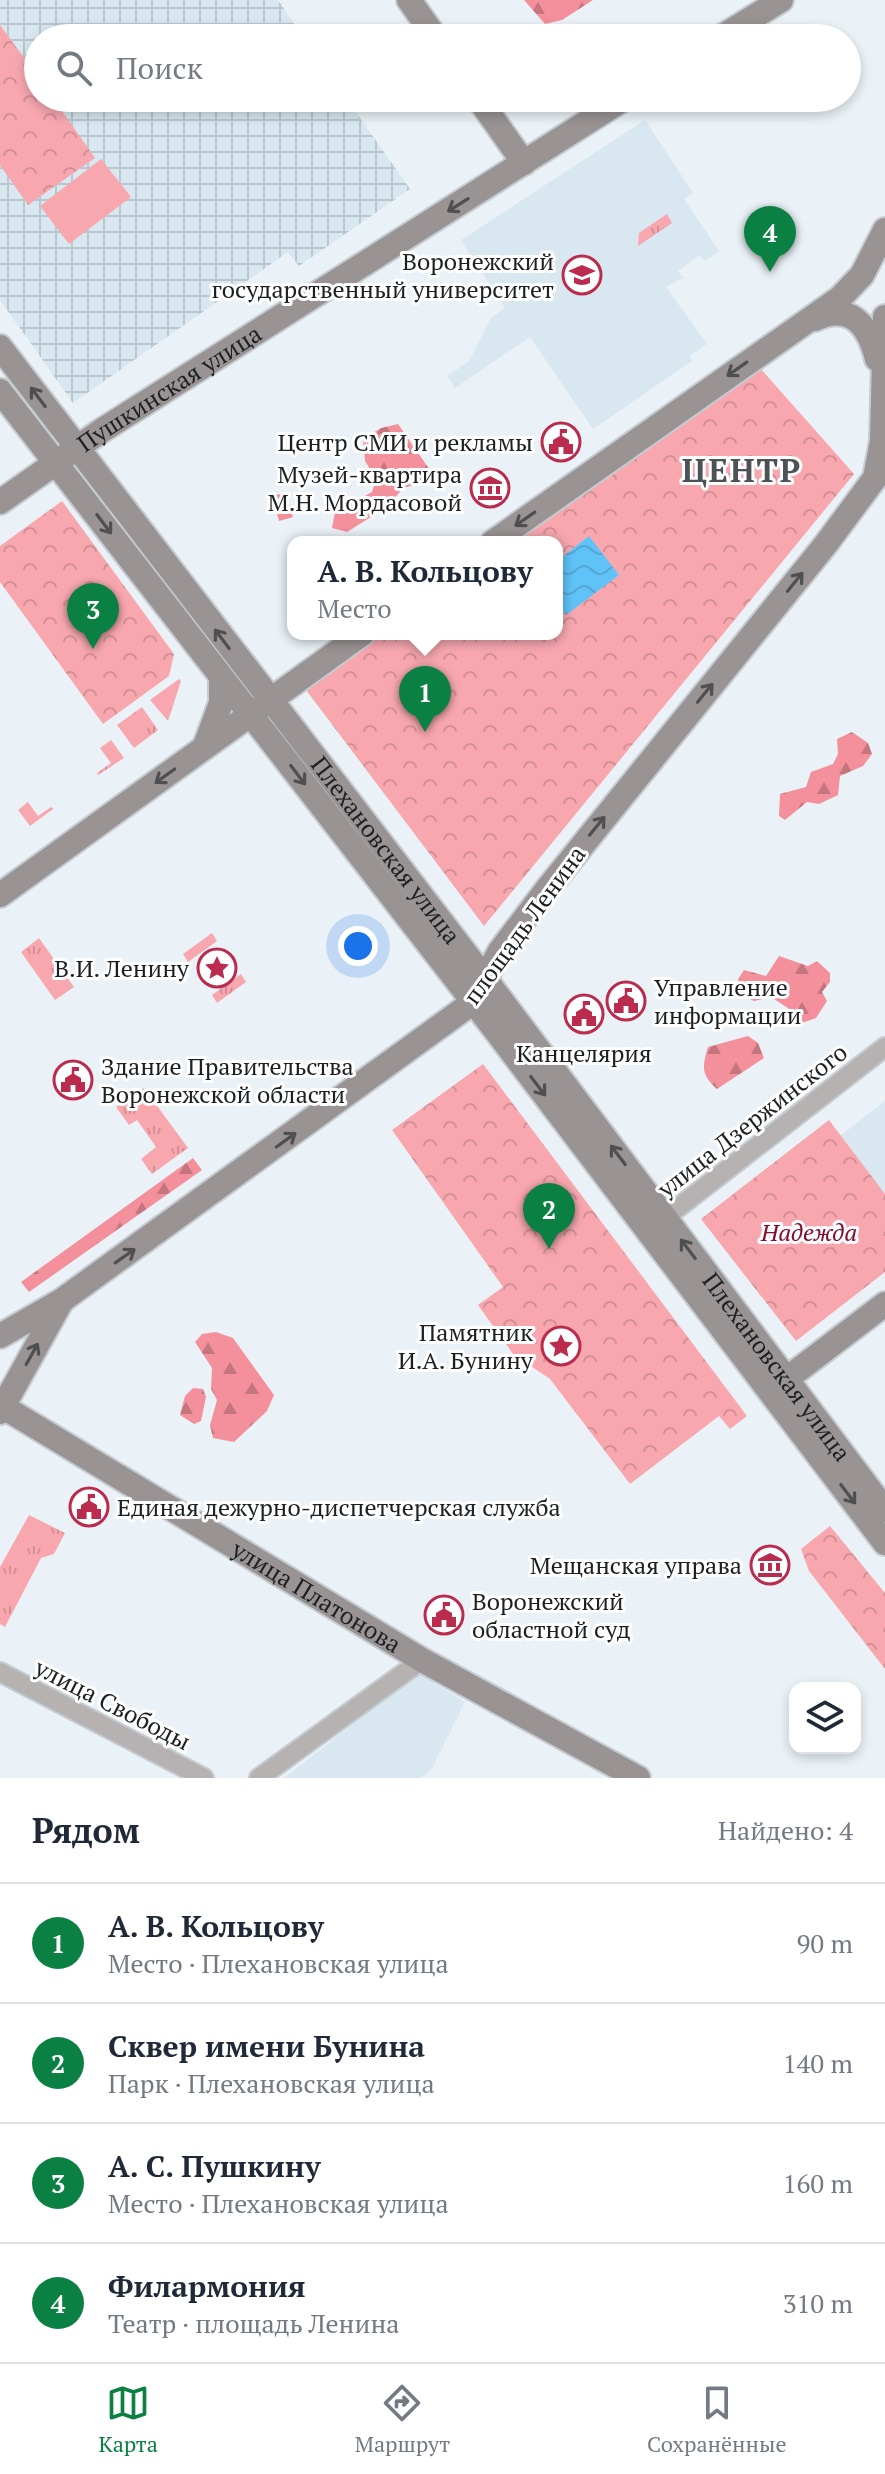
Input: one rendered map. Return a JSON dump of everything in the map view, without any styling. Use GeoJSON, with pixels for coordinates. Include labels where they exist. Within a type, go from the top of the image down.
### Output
{"type":"FeatureCollection","features":[{"type":"Feature","properties":{"kind":"main road"},"geometry":{"type":"LineString","coordinates":[[409,0],[426,24]]}},
{"type":"Feature","properties":{"kind":"main road"},"geometry":{"type":"LineString","coordinates":[[742,24],[781,0]]}},
{"type":"Feature","properties":{"kind":"main road"},"geometry":{"type":"LineString","coordinates":[[488,112],[524,163]]}},
{"type":"Feature","properties":{"kind":"main road","name":"Пушкинская улица"},"geometry":{"type":"LineString","coordinates":[[0,502],[77,448],[603,112]]}},
{"type":"Feature","properties":{"kind":"main road","name":"площадь Ленина"},"geometry":{"type":"LineString","coordinates":[[502,536],[840,298],[862,275],[885,230]]}},
{"type":"Feature","properties":{"kind":"main road","name":"площадь Ленина"},"geometry":{"type":"LineString","coordinates":[[801,325],[828,313],[853,316],[865,325],[873,340],[882,377]]}},
{"type":"Feature","properties":{"kind":"main road","name":"площадь Ленина"},"geometry":{"type":"LineString","coordinates":[[0,1336],[61,1301],[472,1003],[500,951],[548,888],[826,544],[875,478],[882,441],[885,317]]}},
{"type":"Feature","properties":{"kind":"main road","name":"Плехановская улица"},"geometry":{"type":"LineString","coordinates":[[0,347],[486,980],[656,1224],[778,1385],[885,1543]]}},
{"type":"Feature","properties":{"kind":"main road","name":"Плехановская улица"},"geometry":{"type":"LineString","coordinates":[[0,391],[472,1003],[656,1224]]}},
{"type":"Feature","properties":{"kind":"main road"},"geometry":{"type":"LineString","coordinates":[[826,544],[885,493]]}},
{"type":"Feature","properties":{"kind":"main road"},"geometry":{"type":"LineString","coordinates":[[0,895],[354,640]]}},
{"type":"Feature","properties":{"kind":"main road"},"geometry":{"type":"LineString","coordinates":[[205,746],[221,703],[221,679]]}},
{"type":"Feature","properties":{"kind":"main road"},"geometry":{"type":"LineString","coordinates":[[1,1407],[61,1301]]}},
{"type":"Feature","properties":{"kind":"main road"},"geometry":{"type":"LineString","coordinates":[[778,1385],[885,1304]]}},
{"type":"Feature","properties":{"kind":"main road","name":"Плехановская улица"},"geometry":{"type":"LineString","coordinates":[[778,1385],[885,1510]]}},
{"type":"Feature","properties":{"kind":"main road","name":"улица Платонова"},"geometry":{"type":"LineString","coordinates":[[1,1407],[422,1660],[638,1778]]}},
{"type":"Feature","properties":{"kind":"street","name":"улица Дзержинского"},"geometry":{"type":"LineString","coordinates":[[656,1224],[885,1047]]}},
{"type":"Feature","properties":{"kind":"street"},"geometry":{"type":"LineString","coordinates":[[259,1778],[422,1660]]}},
{"type":"Feature","properties":{"kind":"street","name":"улица Свободы"},"geometry":{"type":"LineString","coordinates":[[0,1672],[204,1778]]}},
{"type":"Feature","properties":{"kind":"shaded area"},"geometry":{"type":"Polygon","coordinates":[[[0,0],[278,0],[294,24],[24,24],[24,112],[356,112],[410,189],[299,266],[288,252],[73,403],[0,300],[0,0]]]}},
{"type":"Feature","properties":{"kind":"shaded area","name":"Воронежский государственный университет"},"geometry":{"type":"Polygon","coordinates":[[[645,120],[693,193],[684,199],[719,251],[705,261],[700,255],[678,271],[683,278],[666,287],[707,344],[690,356],[692,361],[593,429],[530,337],[455,388],[447,376],[469,361],[491,318],[505,308],[461,240],[645,120]]]}},
{"type":"Feature","properties":{"kind":"shaded area"},"geometry":{"type":"Polygon","coordinates":[[[885,1101],[885,1194],[840,1136],[885,1101]]]}},
{"type":"Feature","properties":{"kind":"shaded area"},"geometry":{"type":"Polygon","coordinates":[[[418,1673],[465,1702],[431,1770],[421,1778],[284,1778],[418,1673]]]}},
{"type":"Feature","properties":{"kind":"green space"},"geometry":{"type":"Polygon","coordinates":[[[524,0],[593,0],[562,20],[545,24],[524,0]]]}},
{"type":"Feature","properties":{"kind":"green space"},"geometry":{"type":"Polygon","coordinates":[[[0,25],[24,58],[24,112],[63,112],[95,158],[28,205],[0,165],[0,25]]]}},
{"type":"Feature","properties":{"kind":"green space"},"geometry":{"type":"Polygon","coordinates":[[[101,159],[131,197],[69,244],[40,206],[101,159]]]}},
{"type":"Feature","properties":{"kind":"green space"},"geometry":{"type":"Polygon","coordinates":[[[667,214],[672,223],[638,246],[639,233],[667,214]]]}},
{"type":"Feature","properties":{"kind":"green space"},"geometry":{"type":"Polygon","coordinates":[[[760,368],[854,474],[484,926],[306,690],[375,640],[563,640],[563,536],[521,536],[760,368]]]}},
{"type":"Feature","properties":{"kind":"green space"},"geometry":{"type":"Polygon","coordinates":[[[398,424],[432,473],[421,485],[404,487],[387,507],[347,532],[332,528],[335,512],[372,492],[376,479],[365,461],[363,439],[381,428],[398,424]]]}},
{"type":"Feature","properties":{"kind":"green space"},"geometry":{"type":"Polygon","coordinates":[[[278,494],[287,497],[293,517],[279,521],[273,499],[278,494]]]}},
{"type":"Feature","properties":{"kind":"green space"},"geometry":{"type":"Polygon","coordinates":[[[62,501],[174,654],[169,676],[103,724],[0,582],[0,546],[62,501]]]}},
{"type":"Feature","properties":{"kind":"green space"},"geometry":{"type":"Polygon","coordinates":[[[179,679],[181,681],[168,721],[150,700],[179,679]]]}},
{"type":"Feature","properties":{"kind":"green space"},"geometry":{"type":"Polygon","coordinates":[[[142,707],[158,730],[134,748],[117,725],[142,707]]]}},
{"type":"Feature","properties":{"kind":"green space"},"geometry":{"type":"Polygon","coordinates":[[[852,732],[868,743],[872,754],[863,766],[840,776],[838,795],[819,804],[807,802],[785,820],[779,816],[780,794],[806,787],[811,772],[833,764],[838,754],[837,739],[852,732]]]}},
{"type":"Feature","properties":{"kind":"green space"},"geometry":{"type":"Polygon","coordinates":[[[111,740],[124,758],[98,775],[111,763],[100,748],[111,740]]]}},
{"type":"Feature","properties":{"kind":"green space"},"geometry":{"type":"Polygon","coordinates":[[[28,802],[38,816],[51,807],[53,809],[30,826],[18,810],[28,802]]]}},
{"type":"Feature","properties":{"kind":"green space"},"geometry":{"type":"Polygon","coordinates":[[[212,933],[217,941],[188,962],[183,954],[212,933]]]}},
{"type":"Feature","properties":{"kind":"green space"},"geometry":{"type":"Polygon","coordinates":[[[39,938],[74,987],[55,1000],[21,952],[39,938]]]}},
{"type":"Feature","properties":{"kind":"green space"},"geometry":{"type":"Polygon","coordinates":[[[779,956],[808,966],[817,961],[830,973],[830,982],[822,992],[827,1001],[816,1018],[802,1023],[794,1012],[771,997],[754,1001],[741,995],[738,979],[744,970],[766,976],[779,956]]]}},
{"type":"Feature","properties":{"kind":"green space"},"geometry":{"type":"Polygon","coordinates":[[[241,974],[246,982],[217,1003],[212,995],[241,974]]]}},
{"type":"Feature","properties":{"kind":"green space"},"geometry":{"type":"Polygon","coordinates":[[[748,1036],[758,1043],[764,1058],[717,1089],[704,1070],[708,1047],[748,1036]]]}},
{"type":"Feature","properties":{"kind":"green space"},"geometry":{"type":"Polygon","coordinates":[[[483,1064],[747,1416],[730,1429],[719,1416],[630,1484],[550,1379],[513,1354],[478,1305],[503,1287],[392,1130],[483,1064]]]}},
{"type":"Feature","properties":{"kind":"green space"},"geometry":{"type":"Polygon","coordinates":[[[144,1088],[188,1148],[152,1174],[141,1159],[156,1147],[137,1120],[129,1125],[116,1107],[144,1088]]]}},
{"type":"Feature","properties":{"kind":"green space","name":"Надежда"},"geometry":{"type":"Polygon","coordinates":[[[829,1120],[885,1194],[885,1272],[796,1341],[701,1219],[829,1120]]]}},
{"type":"Feature","properties":{"kind":"green space"},"geometry":{"type":"Polygon","coordinates":[[[193,1158],[202,1170],[29,1292],[21,1282],[193,1158]]]}},
{"type":"Feature","properties":{"kind":"green space"},"geometry":{"type":"Polygon","coordinates":[[[216,1332],[233,1338],[274,1395],[267,1411],[234,1442],[213,1438],[210,1425],[217,1400],[211,1389],[212,1368],[195,1342],[202,1334],[216,1332]]]}},
{"type":"Feature","properties":{"kind":"green space"},"geometry":{"type":"Polygon","coordinates":[[[193,1388],[203,1389],[206,1397],[201,1421],[194,1424],[180,1415],[185,1396],[193,1388]]]}},
{"type":"Feature","properties":{"kind":"green space"},"geometry":{"type":"Polygon","coordinates":[[[29,1515],[65,1533],[54,1554],[41,1558],[5,1627],[0,1624],[0,1567],[29,1515]]]}},
{"type":"Feature","properties":{"kind":"green space"},"geometry":{"type":"Polygon","coordinates":[[[830,1526],[885,1593],[885,1669],[809,1571],[801,1549],[830,1526]]]}},
{"type":"Feature","properties":{"kind":"water"},"geometry":{"type":"Polygon","coordinates":[[[589,536],[619,575],[566,615],[563,611],[563,556],[589,536]]]}},
{"type":"Feature","properties":{"kind":"place","name":"Филармония"},"geometry":{"type":"Point","coordinates":[770,272]}},
{"type":"Feature","properties":{"kind":"place","name":"Воронежский государственный университет"},"geometry":{"type":"Point","coordinates":[582,275]}},
{"type":"Feature","properties":{"kind":"place","name":"Центр СМИ и рекламы"},"geometry":{"type":"Point","coordinates":[561,442]}},
{"type":"Feature","properties":{"kind":"place","name":"Музей-квартира М.Н. Мордасовой"},"geometry":{"type":"Point","coordinates":[490,488]}},
{"type":"Feature","properties":{"kind":"place","name":"А. С. Пушкину"},"geometry":{"type":"Point","coordinates":[93,649]}},
{"type":"Feature","properties":{"kind":"place","name":"А. В. Кольцову"},"geometry":{"type":"Point","coordinates":[425,732]}},
{"type":"Feature","properties":{"kind":"place","name":"В.И. Ленину"},"geometry":{"type":"Point","coordinates":[217,968]}},
{"type":"Feature","properties":{"kind":"place","name":"Управление информации"},"geometry":{"type":"Point","coordinates":[626,1001]}},
{"type":"Feature","properties":{"kind":"place","name":"Канцелярия"},"geometry":{"type":"Point","coordinates":[584,1014]}},
{"type":"Feature","properties":{"kind":"place","name":"Здание Правительства Воронежской области"},"geometry":{"type":"Point","coordinates":[73,1080]}},
{"type":"Feature","properties":{"kind":"place","name":"Cквер имени Бунина"},"geometry":{"type":"Point","coordinates":[549,1249]}},
{"type":"Feature","properties":{"kind":"place","name":"Памятник И.А. Бунину"},"geometry":{"type":"Point","coordinates":[561,1346]}},
{"type":"Feature","properties":{"kind":"place","name":"Единая дежурно-диспетчерская служба"},"geometry":{"type":"Point","coordinates":[89,1507]}},
{"type":"Feature","properties":{"kind":"place","name":"Мещанская управа"},"geometry":{"type":"Point","coordinates":[770,1565]}},
{"type":"Feature","properties":{"kind":"place","name":"Воронежский областной суд"},"geometry":{"type":"Point","coordinates":[444,1615]}},
{"type":"Feature","properties":{"kind":"district","name":"ЦЕНТР"},"geometry":{"type":"Point","coordinates":[742,470]}}]}
